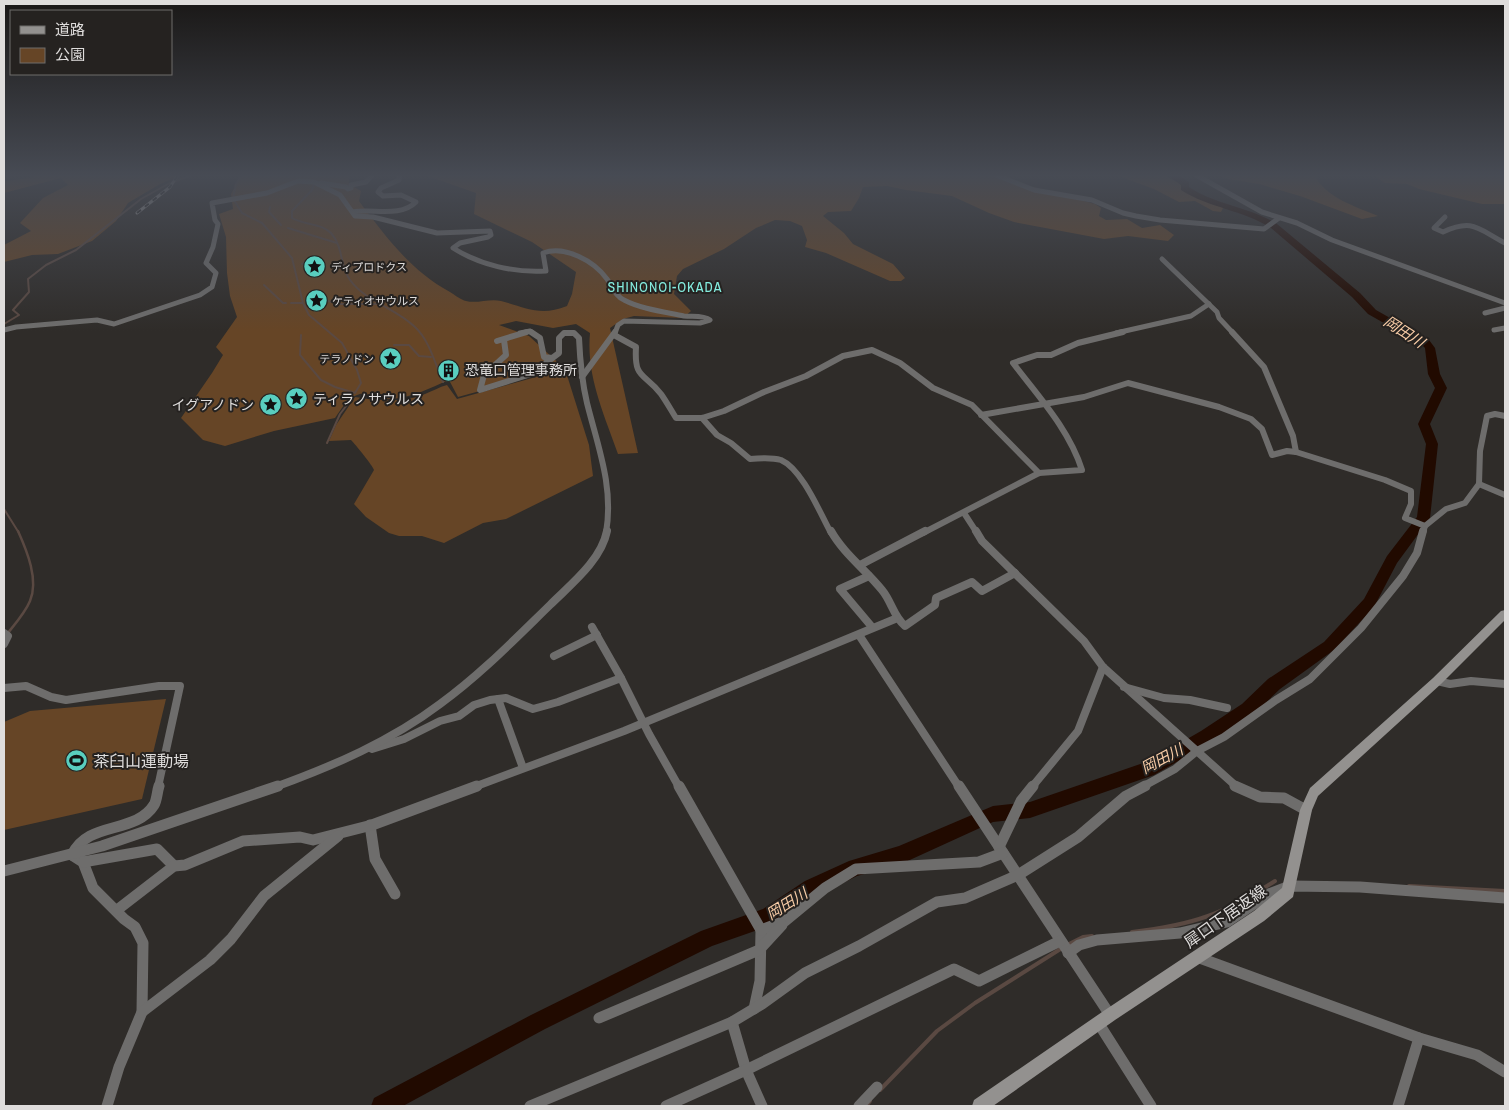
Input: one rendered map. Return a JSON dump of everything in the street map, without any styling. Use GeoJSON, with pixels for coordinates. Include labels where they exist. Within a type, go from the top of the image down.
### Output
{"type":"FeatureCollection","features":[{"type":"Feature","properties":{"kind":"main road"},"geometry":{"type":"LineString","coordinates":[[1290,886],[1306,810],[1314,792],[1437,681],[1505,614]]}},
{"type":"Feature","properties":{"kind":"main road","name":"犀口下居返線"},"geometry":{"type":"LineString","coordinates":[[980,1106],[1110,1015],[1259,916],[1288,892],[1290,886]]}},
{"type":"Feature","properties":{"kind":"street"},"geometry":{"type":"LineString","coordinates":[[4,330],[16,327],[97,320],[114,324],[200,295],[212,287],[216,273],[206,264],[213,247],[217,227]]}},
{"type":"Feature","properties":{"kind":"street"},"geometry":{"type":"LineString","coordinates":[[412,227],[437,233],[490,231],[491,234],[488,237],[460,243],[453,248],[466,257],[482,263],[537,273],[546,271],[543,256],[546,252],[553,250],[573,255],[589,262],[606,277],[623,300],[687,316],[705,317],[710,320],[700,323],[624,321],[618,325],[614,335],[582,377]]}},
{"type":"Feature","properties":{"kind":"street"},"geometry":{"type":"LineString","coordinates":[[1234,227],[1257,229],[1264,229],[1267,227]]}},
{"type":"Feature","properties":{"kind":"street"},"geometry":{"type":"LineString","coordinates":[[1305,227],[1332,240],[1505,303]]}},
{"type":"Feature","properties":{"kind":"street"},"geometry":{"type":"LineString","coordinates":[[1435,227],[1434,228],[1443,232],[1457,227]]}},
{"type":"Feature","properties":{"kind":"street"},"geometry":{"type":"LineString","coordinates":[[1475,227],[1505,244]]}},
{"type":"Feature","properties":{"kind":"street"},"geometry":{"type":"LineString","coordinates":[[1162,259],[1209,304],[1264,367],[1293,436],[1296,452]]}},
{"type":"Feature","properties":{"kind":"street"},"geometry":{"type":"LineString","coordinates":[[860,566],[1039,473],[1082,470],[1080,459],[1044,404],[1013,363],[1037,355],[1051,355],[1078,343],[1104,335],[1185,318],[1209,304]]}},
{"type":"Feature","properties":{"kind":"street"},"geometry":{"type":"LineString","coordinates":[[1485,313],[1505,308]]}},
{"type":"Feature","properties":{"kind":"street"},"geometry":{"type":"LineString","coordinates":[[1494,330],[1505,328]]}},
{"type":"Feature","properties":{"kind":"street"},"geometry":{"type":"LineString","coordinates":[[4,871],[72,855],[289,783],[355,754],[422,718],[452,696],[530,625],[599,551],[606,538],[611,502],[608,476],[582,377],[577,334],[567,332],[560,335],[559,353],[531,374],[480,390],[484,374],[506,355],[500,340],[530,331],[540,338],[544,356],[552,358]]}},
{"type":"Feature","properties":{"kind":"street"},"geometry":{"type":"LineString","coordinates":[[614,335],[636,347],[635,364],[640,374],[660,393],[676,418],[702,418],[736,406],[764,392],[806,376],[843,356],[867,349],[878,351],[900,363],[933,388],[972,405],[1039,473]]}},
{"type":"Feature","properties":{"kind":"street"},"geometry":{"type":"LineString","coordinates":[[981,415],[1084,397],[1128,383],[1219,407],[1251,418],[1262,429],[1272,455],[1287,451],[1296,452],[1386,480],[1411,491],[1410,504],[1405,518],[1425,526]]}},
{"type":"Feature","properties":{"kind":"street"},"geometry":{"type":"LineString","coordinates":[[530,1106],[732,1022],[754,1010],[805,973],[859,946],[937,902],[965,898],[1018,875],[1078,837],[1126,796],[1175,769],[1197,751],[1224,737],[1266,709],[1276,700],[1310,679],[1361,628],[1403,576],[1416,553],[1425,526],[1446,509],[1465,503],[1479,484],[1480,451],[1487,416],[1495,414],[1505,416]]}},
{"type":"Feature","properties":{"kind":"street"},"geometry":{"type":"LineString","coordinates":[[702,418],[717,435],[732,443],[750,459],[771,458],[786,464],[812,497],[839,544],[890,599],[895,619],[905,626],[935,605],[936,598],[972,582],[982,591],[1016,573]]}},
{"type":"Feature","properties":{"kind":"street"},"geometry":{"type":"LineString","coordinates":[[1479,484],[1505,495]]}},
{"type":"Feature","properties":{"kind":"street"},"geometry":{"type":"LineString","coordinates":[[964,513],[982,541],[1084,641],[1103,668],[1122,687],[1239,789],[1260,798],[1284,798],[1306,810]]}},
{"type":"Feature","properties":{"kind":"street"},"geometry":{"type":"LineString","coordinates":[[869,576],[840,589],[872,627]]}},
{"type":"Feature","properties":{"kind":"street"},"geometry":{"type":"LineString","coordinates":[[116,910],[174,866],[185,865],[243,841],[300,837],[313,840],[370,825],[644,722],[859,636],[872,627],[895,619]]}},
{"type":"Feature","properties":{"kind":"street"},"geometry":{"type":"LineString","coordinates":[[592,627],[761,930],[759,950],[760,982],[754,1010]]}},
{"type":"Feature","properties":{"kind":"street"},"geometry":{"type":"LineString","coordinates":[[554,656],[597,635]]}},
{"type":"Feature","properties":{"kind":"street"},"geometry":{"type":"LineString","coordinates":[[859,636],[1110,1015]]}},
{"type":"Feature","properties":{"kind":"street"},"geometry":{"type":"LineString","coordinates":[[599,1018],[759,950],[784,923],[800,912],[817,894],[844,874],[856,869],[979,862],[1001,850],[1010,822],[1021,801],[1051,761],[1078,731],[1103,668]]}},
{"type":"Feature","properties":{"kind":"street"},"geometry":{"type":"LineString","coordinates":[[355,754],[404,739],[440,721],[459,716],[474,705],[498,699],[514,700],[533,709],[558,702],[621,678]]}},
{"type":"Feature","properties":{"kind":"street"},"geometry":{"type":"LineString","coordinates":[[1437,681],[1450,684],[1471,681],[1505,684]]}},
{"type":"Feature","properties":{"kind":"street"},"geometry":{"type":"LineString","coordinates":[[4,688],[26,686],[51,697],[66,700],[159,686],[180,686],[155,803],[149,813],[136,820],[93,833],[79,842],[72,855]]}},
{"type":"Feature","properties":{"kind":"street"},"geometry":{"type":"LineString","coordinates":[[1122,687],[1164,698],[1190,700],[1227,708]]}},
{"type":"Feature","properties":{"kind":"street"},"geometry":{"type":"LineString","coordinates":[[498,699],[523,768]]}},
{"type":"Feature","properties":{"kind":"street"},"geometry":{"type":"LineString","coordinates":[[370,825],[375,859],[395,894]]}},
{"type":"Feature","properties":{"kind":"street"},"geometry":{"type":"LineString","coordinates":[[142,1012],[210,960],[231,939],[264,896],[342,833]]}},
{"type":"Feature","properties":{"kind":"street"},"geometry":{"type":"LineString","coordinates":[[83,862],[157,849],[174,866]]}},
{"type":"Feature","properties":{"kind":"street"},"geometry":{"type":"LineString","coordinates":[[72,855],[83,862],[93,888],[124,919],[135,927],[143,943],[142,1012],[119,1067],[107,1106]]}},
{"type":"Feature","properties":{"kind":"street"},"geometry":{"type":"LineString","coordinates":[[1068,953],[1079,945],[1098,940],[1180,933],[1227,922],[1269,894],[1290,886],[1360,887],[1505,898]]}},
{"type":"Feature","properties":{"kind":"street"},"geometry":{"type":"LineString","coordinates":[[761,930],[784,923]]}},
{"type":"Feature","properties":{"kind":"street"},"geometry":{"type":"LineString","coordinates":[[666,1106],[746,1070],[954,970],[980,981],[1060,941]]}},
{"type":"Feature","properties":{"kind":"street"},"geometry":{"type":"LineString","coordinates":[[1197,957],[1419,1038],[1476,1055],[1505,1072]]}},
{"type":"Feature","properties":{"kind":"street"},"geometry":{"type":"LineString","coordinates":[[732,1022],[746,1070],[762,1106]]}},
{"type":"Feature","properties":{"kind":"street"},"geometry":{"type":"LineString","coordinates":[[1099,1024],[1151,1106]]}},
{"type":"Feature","properties":{"kind":"street"},"geometry":{"type":"LineString","coordinates":[[1398,1106],[1419,1038]]}},
{"type":"Feature","properties":{"kind":"street"},"geometry":{"type":"LineString","coordinates":[[859,1106],[877,1088]]}},
{"type":"Feature","properties":{"kind":"green space"},"geometry":{"type":"Polygon","coordinates":[[[25,227],[109,227],[92,241],[58,254],[32,255],[4,262],[4,245],[31,231],[25,227]]]}},
{"type":"Feature","properties":{"kind":"green space"},"geometry":{"type":"Polygon","coordinates":[[[223,227],[379,227],[400,252],[423,274],[460,299],[475,302],[497,300],[533,310],[549,311],[567,306],[572,294],[576,272],[532,242],[501,227],[759,227],[724,249],[683,269],[677,276],[674,294],[691,311],[683,318],[634,316],[623,319],[610,328],[638,453],[618,454],[593,380],[589,349],[590,333],[576,324],[553,328],[516,321],[499,325],[529,336],[564,368],[458,397],[449,380],[405,397],[386,399],[360,394],[349,400],[335,418],[274,431],[225,446],[203,440],[181,418],[223,355],[216,347],[237,317],[230,296],[226,237],[223,227]]]}},
{"type":"Feature","properties":{"kind":"green space"},"geometry":{"type":"Polygon","coordinates":[[[802,227],[836,227],[853,244],[893,264],[905,278],[901,281],[890,281],[826,253],[805,247],[807,240],[802,227]]]}},
{"type":"Feature","properties":{"kind":"green space"},"geometry":{"type":"Polygon","coordinates":[[[1039,227],[1163,227],[1174,235],[1168,241],[1128,236],[1104,239],[1039,227]]]}},
{"type":"Feature","properties":{"kind":"green space"},"geometry":{"type":"Polygon","coordinates":[[[565,369],[589,445],[593,476],[506,519],[483,523],[444,543],[422,536],[399,536],[389,533],[366,517],[354,504],[374,470],[351,440],[329,441],[336,425],[355,397],[381,400],[408,399],[447,385],[457,399],[565,369]]]}},
{"type":"Feature","properties":{"kind":"green space","name":"茶臼山運動場"},"geometry":{"type":"Polygon","coordinates":[[[166,699],[142,799],[4,830],[4,722],[30,711],[166,699]]]}},
{"type":"Feature","properties":{"kind":"waterway"},"geometry":{"type":"LineString","coordinates":[[4,324],[19,315],[13,310],[29,292],[28,279],[46,265],[76,250],[106,227]]}},
{"type":"Feature","properties":{"kind":"waterway"},"geometry":{"type":"LineString","coordinates":[[265,227],[292,258],[303,303]]}},
{"type":"Feature","properties":{"kind":"waterway"},"geometry":{"type":"LineString","coordinates":[[321,227],[335,238],[344,269],[357,288],[407,320],[425,339],[443,382]]}},
{"type":"Feature","properties":{"kind":"waterway","name":"岡田川"},"geometry":{"type":"LineString","coordinates":[[382,1106],[538,1022],[708,938],[768,917],[812,888],[855,867],[901,855],[993,814],[1030,810],[1154,767],[1248,709],[1274,684],[1329,646],[1369,603],[1392,560],[1423,518],[1432,444],[1424,424],[1441,388],[1434,374],[1430,348],[1425,342],[1372,312],[1356,295],[1275,227]]}},
{"type":"Feature","properties":{"kind":"waterway"},"geometry":{"type":"LineString","coordinates":[[288,228],[337,243]]}},
{"type":"Feature","properties":{"kind":"waterway"},"geometry":{"type":"LineString","coordinates":[[302,264],[311,258]]}},
{"type":"Feature","properties":{"kind":"waterway"},"geometry":{"type":"LineString","coordinates":[[264,285],[283,303],[286,303]]}},
{"type":"Feature","properties":{"kind":"waterway"},"geometry":{"type":"LineString","coordinates":[[328,301],[339,304],[376,304]]}},
{"type":"Feature","properties":{"kind":"waterway"},"geometry":{"type":"LineString","coordinates":[[291,303],[303,303]]}},
{"type":"Feature","properties":{"kind":"waterway"},"geometry":{"type":"LineString","coordinates":[[301,335],[300,355],[321,380],[335,387],[355,393],[361,383],[357,370],[342,343],[309,315],[303,303]]}},
{"type":"Feature","properties":{"kind":"waterway"},"geometry":{"type":"LineString","coordinates":[[394,345],[409,345],[419,356],[431,357]]}},
{"type":"Feature","properties":{"kind":"waterway"},"geometry":{"type":"LineString","coordinates":[[327,443],[340,414],[353,397]]}},
{"type":"Feature","properties":{"kind":"waterway"},"geometry":{"type":"LineString","coordinates":[[4,509],[19,532]]}},
{"type":"Feature","properties":{"kind":"waterway"},"geometry":{"type":"LineString","coordinates":[[7,634],[25,610],[32,593],[33,575],[19,532]]}},
{"type":"Feature","properties":{"kind":"waterway"},"geometry":{"type":"LineString","coordinates":[[1132,932],[1173,926],[1207,916],[1239,902],[1275,881]]}},
{"type":"Feature","properties":{"kind":"waterway"},"geometry":{"type":"LineString","coordinates":[[1409,886],[1505,891]]}},
{"type":"Feature","properties":{"kind":"waterway"},"geometry":{"type":"LineString","coordinates":[[1067,945],[1083,937],[1092,936]]}},
{"type":"Feature","properties":{"kind":"waterway"},"geometry":{"type":"LineString","coordinates":[[880,1090],[937,1031],[975,1003],[1062,948]]}},
{"type":"Feature","properties":{"kind":"waterway"},"geometry":{"type":"LineString","coordinates":[[866,1106],[870,1101]]}},
{"type":"Feature","properties":{"kind":"place","name":"ディプロドクス"},"geometry":{"type":"Point","coordinates":[315,267]}},
{"type":"Feature","properties":{"kind":"place","name":"ケティオサウルス"},"geometry":{"type":"Point","coordinates":[316,301]}},
{"type":"Feature","properties":{"kind":"place","name":"テラノドン"},"geometry":{"type":"Point","coordinates":[390,359]}},
{"type":"Feature","properties":{"kind":"place","name":"恐竜口管理事務所"},"geometry":{"type":"Point","coordinates":[449,370]}},
{"type":"Feature","properties":{"kind":"place","name":"ティラノサウルス"},"geometry":{"type":"Point","coordinates":[297,399]}},
{"type":"Feature","properties":{"kind":"place","name":"イグアノドン"},"geometry":{"type":"Point","coordinates":[270,405]}},
{"type":"Feature","properties":{"kind":"place","name":"茶臼山運動場"},"geometry":{"type":"Point","coordinates":[77,761]}},
{"type":"Feature","properties":{"kind":"district","name":"SHINONOI-OKADA"},"geometry":{"type":"Point","coordinates":[665,287]}}]}
